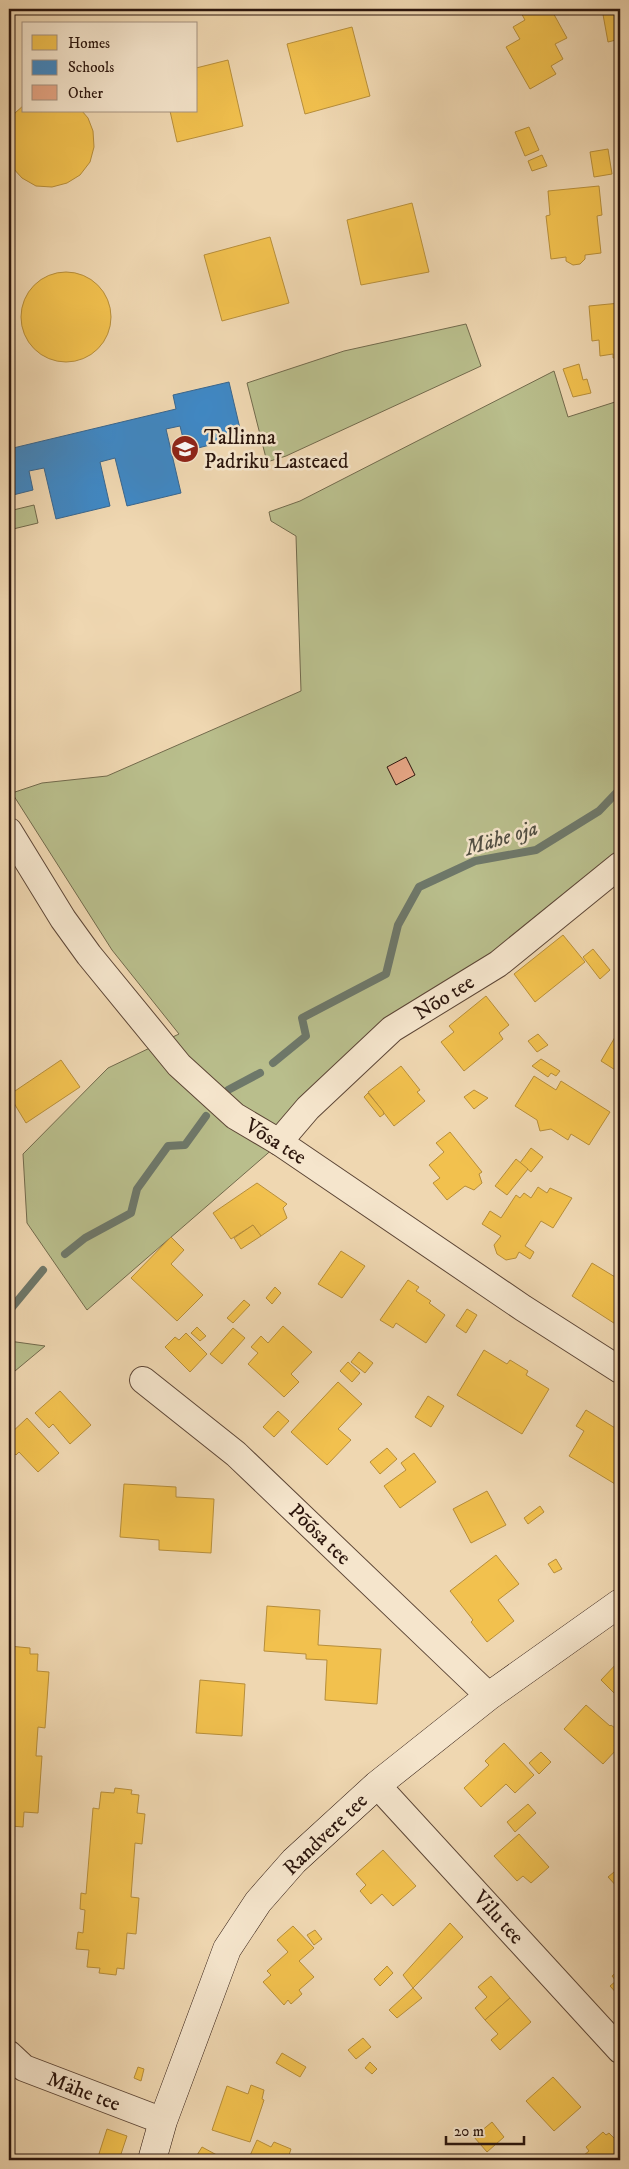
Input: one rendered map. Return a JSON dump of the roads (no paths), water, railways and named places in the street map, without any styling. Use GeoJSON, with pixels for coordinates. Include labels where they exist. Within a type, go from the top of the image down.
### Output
{"type":"FeatureCollection","features":[{"type":"Feature","properties":{"kind":"main road","name":"Randvere tee"},"geometry":{"type":"LineString","coordinates":[[152,2160],[163,2121],[227,1949],[258,1902],[294,1861],[378,1785],[489,1696],[618,1607]]}},
{"type":"Feature","properties":{"kind":"street","name":"Võsa tee"},"geometry":{"type":"LineString","coordinates":[[9,831],[63,919],[89,955],[179,1065],[235,1116],[279,1142],[523,1308],[620,1370]]}},
{"type":"Feature","properties":{"kind":"street","name":"Nõo tee"},"geometry":{"type":"LineString","coordinates":[[279,1142],[308,1108],[392,1029],[498,964],[620,865]]}},
{"type":"Feature","properties":{"kind":"street","name":"Põõsa tee"},"geometry":{"type":"LineString","coordinates":[[143,1380],[236,1454],[489,1696]]}},
{"type":"Feature","properties":{"kind":"street","name":"Vilu tee"},"geometry":{"type":"LineString","coordinates":[[378,1785],[620,2050]]}},
{"type":"Feature","properties":{"kind":"street","name":"Mähe tee"},"geometry":{"type":"LineString","coordinates":[[9,2054],[24,2068],[163,2121]]}},
{"type":"Feature","properties":{"kind":"waterway","name":"Mähe oja"},"geometry":{"type":"LineString","coordinates":[[273,1063],[306,1036],[302,1018],[386,974],[398,925],[419,887],[475,861],[536,850],[599,811],[620,789]]}},
{"type":"Feature","properties":{"kind":"waterway","name":"Mähe oja"},"geometry":{"type":"LineString","coordinates":[[228,1090],[260,1073]]}},
{"type":"Feature","properties":{"kind":"waterway"},"geometry":{"type":"LineString","coordinates":[[65,1254],[85,1238],[131,1213],[137,1189],[168,1146],[185,1145],[206,1116]]}},
{"type":"Feature","properties":{"kind":"waterway"},"geometry":{"type":"LineString","coordinates":[[9,1311],[43,1270]]}},
{"type":"Feature","properties":{"kind":"place","name":"Tallinna Padriku Lasteaed"},"geometry":{"type":"Point","coordinates":[185,449]}}]}
